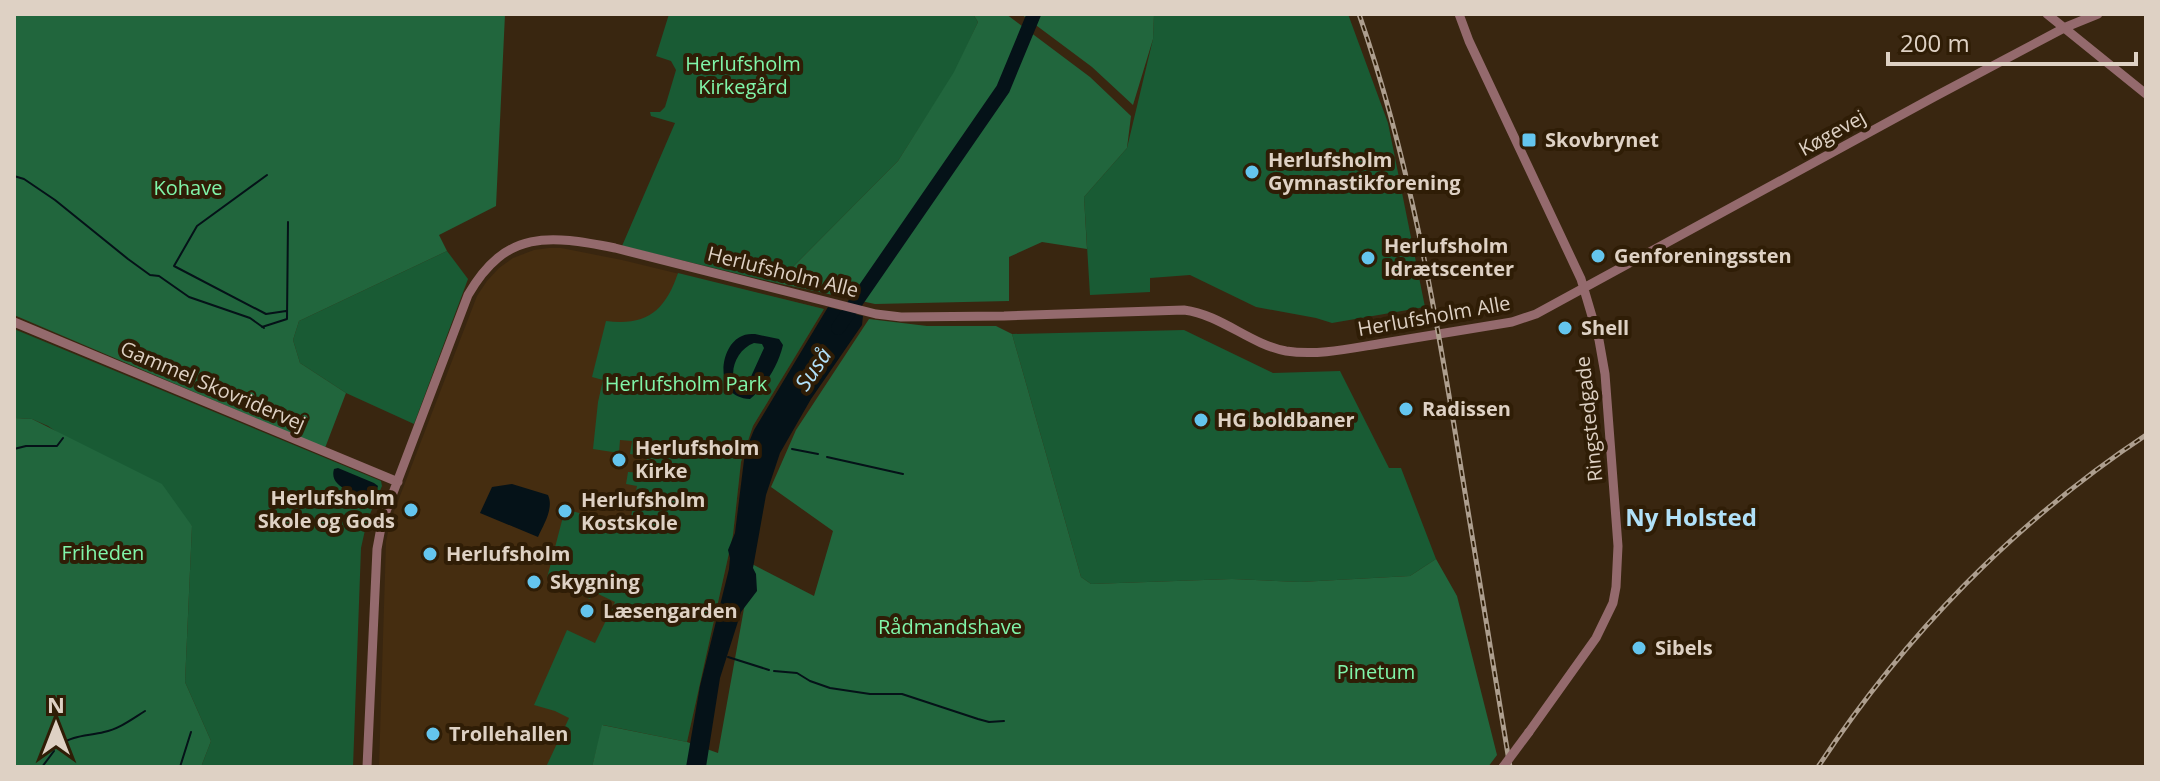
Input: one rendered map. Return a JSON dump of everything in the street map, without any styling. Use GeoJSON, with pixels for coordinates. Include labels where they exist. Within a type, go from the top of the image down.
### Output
{"type":"FeatureCollection","features":[{"type":"Feature","properties":{"kind":"street","name":"Ringstedgade"},"geometry":{"type":"LineString","coordinates":[[1459,14],[1585,288],[1605,374],[1618,546],[1613,603],[1596,638],[1503,767]]}},
{"type":"Feature","properties":{"kind":"street"},"geometry":{"type":"LineString","coordinates":[[2047,14],[2146,94]]}},
{"type":"Feature","properties":{"kind":"street","name":"Køgevej"},"geometry":{"type":"LineString","coordinates":[[1585,288],[1934,97],[2066,27],[2098,14]]}},
{"type":"Feature","properties":{"kind":"street","name":"Herlufsholm Alle"},"geometry":{"type":"LineString","coordinates":[[367,767],[377,549],[382,522],[468,295],[487,266],[517,246],[535,240],[572,239],[876,314],[901,317],[1199,312],[1261,344],[1302,353],[1340,350],[1512,322],[1536,314],[1585,288]]}},
{"type":"Feature","properties":{"kind":"street","name":"Gammel Skovridervej"},"geometry":{"type":"LineString","coordinates":[[14,322],[398,482]]}},
{"type":"Feature","properties":{"kind":"shaded area","name":"Herlufsholm Kostskole"},"geometry":{"type":"Polygon","coordinates":[[[549,248],[622,260],[824,309],[753,426],[746,444],[741,462],[733,535],[687,742],[603,725],[592,767],[379,767],[386,542],[390,522],[477,296],[499,268],[513,258],[549,248]]]}},
{"type":"Feature","properties":{"kind":"green space","name":"Kohave"},"geometry":{"type":"Polygon","coordinates":[[[14,14],[505,14],[496,206],[439,235],[447,251],[299,321],[293,340],[300,363],[346,393],[325,448],[14,315],[14,14]]]}},
{"type":"Feature","properties":{"kind":"green space","name":"Herlufsholm Kirkegård"},"geometry":{"type":"Polygon","coordinates":[[[669,14],[973,14],[978,22],[955,72],[898,161],[777,283],[622,246],[675,123],[651,116],[650,112],[660,112],[665,107],[676,70],[671,61],[656,56],[669,14]]]}},
{"type":"Feature","properties":{"kind":"green space"},"geometry":{"type":"Polygon","coordinates":[[[973,14],[1006,14],[1090,77],[1131,116],[1127,148],[1084,197],[1087,249],[1042,242],[1009,257],[1009,301],[875,304],[777,283],[898,161],[954,72],[978,22],[973,14]]]}},
{"type":"Feature","properties":{"kind":"green space"},"geometry":{"type":"Polygon","coordinates":[[[1021,14],[1154,14],[1153,39],[1133,105],[1092,67],[1021,14]]]}},
{"type":"Feature","properties":{"kind":"green space","name":"Herlufsholm Gymnastikforening"},"geometry":{"type":"Polygon","coordinates":[[[1154,14],[1348,14],[1388,123],[1425,307],[1332,323],[1256,307],[1190,275],[1150,278],[1150,292],[1090,295],[1084,197],[1127,148],[1153,39],[1154,14]]]}},
{"type":"Feature","properties":{"kind":"green space"},"geometry":{"type":"Polygon","coordinates":[[[447,251],[468,279],[414,424],[346,393],[300,363],[293,340],[299,321],[447,251]]]}},
{"type":"Feature","properties":{"kind":"green space","name":"Herlufsholm Park"},"geometry":{"type":"Polygon","coordinates":[[[678,273],[824,309],[753,426],[741,462],[733,535],[687,742],[603,725],[592,767],[546,767],[569,718],[534,705],[567,630],[595,643],[615,602],[594,592],[590,599],[547,578],[565,509],[629,527],[637,486],[626,484],[628,472],[645,473],[647,457],[630,454],[632,441],[620,440],[619,453],[593,449],[603,380],[592,377],[606,321],[633,321],[652,313],[667,297],[678,273]]]}},
{"type":"Feature","properties":{"kind":"green space","name":"Rådmandshave"},"geometry":{"type":"Polygon","coordinates":[[[869,319],[927,326],[996,326],[1012,334],[1081,577],[1091,584],[1232,579],[1300,582],[1410,576],[1436,559],[1457,596],[1497,755],[1488,767],[592,767],[602,725],[687,742],[718,753],[752,564],[814,596],[833,531],[771,487],[796,430],[869,319]]]}},
{"type":"Feature","properties":{"kind":"green space"},"geometry":{"type":"Polygon","coordinates":[[[14,329],[381,481],[361,548],[353,767],[201,767],[211,741],[185,682],[192,526],[48,426],[32,419],[14,418],[14,329]]]}},
{"type":"Feature","properties":{"kind":"green space","name":"HG boldbaner"},"geometry":{"type":"Polygon","coordinates":[[[1184,330],[1273,373],[1340,371],[1389,468],[1401,468],[1436,559],[1410,576],[1300,582],[1232,579],[1091,584],[1081,577],[1012,334],[1184,330]]]}},
{"type":"Feature","properties":{"kind":"green space","name":"Friheden"},"geometry":{"type":"Polygon","coordinates":[[[14,418],[32,419],[162,484],[192,526],[185,682],[211,741],[201,767],[14,767],[14,418]]]}},
{"type":"Feature","properties":{"kind":"water"},"geometry":{"type":"Polygon","coordinates":[[[828,307],[863,316],[862,325],[811,399],[780,453],[766,495],[753,568],[757,591],[741,612],[720,678],[706,767],[686,767],[700,686],[729,569],[728,550],[735,533],[745,452],[754,430],[828,307]]]}},
{"type":"Feature","properties":{"kind":"water"},"geometry":{"type":"Polygon","coordinates":[[[753,334],[779,339],[783,345],[771,375],[750,399],[730,390],[724,370],[728,350],[734,341],[753,334]],[[762,344],[747,346],[738,357],[733,371],[740,391],[744,392],[764,348],[762,344]]]}},
{"type":"Feature","properties":{"kind":"water"},"geometry":{"type":"Polygon","coordinates":[[[334,469],[374,483],[378,486],[375,495],[353,492],[340,486],[333,476],[334,469]]]}},
{"type":"Feature","properties":{"kind":"water"},"geometry":{"type":"Polygon","coordinates":[[[512,484],[548,495],[549,511],[538,537],[480,513],[492,487],[512,484]]]}},
{"type":"Feature","properties":{"kind":"waterway","name":"Suså"},"geometry":{"type":"LineString","coordinates":[[838,328],[1003,89],[1034,14]]}},
{"type":"Feature","properties":{"kind":"waterway"},"geometry":{"type":"LineString","coordinates":[[267,175],[197,226],[174,266],[266,314],[286,311]]}},
{"type":"Feature","properties":{"kind":"waterway"},"geometry":{"type":"LineString","coordinates":[[14,176],[24,179],[55,200],[150,275],[159,276],[189,297],[250,318],[264,328]]}},
{"type":"Feature","properties":{"kind":"waterway"},"geometry":{"type":"LineString","coordinates":[[262,327],[287,319],[288,222]]}},
{"type":"Feature","properties":{"kind":"waterway"},"geometry":{"type":"LineString","coordinates":[[14,449],[57,446],[63,438]]}},
{"type":"Feature","properties":{"kind":"waterway"},"geometry":{"type":"LineString","coordinates":[[792,449],[818,454]]}},
{"type":"Feature","properties":{"kind":"waterway"},"geometry":{"type":"LineString","coordinates":[[827,457],[903,474]]}},
{"type":"Feature","properties":{"kind":"waterway"},"geometry":{"type":"LineString","coordinates":[[728,657],[769,670]]}},
{"type":"Feature","properties":{"kind":"waterway"},"geometry":{"type":"LineString","coordinates":[[774,671],[797,673],[830,688],[870,694],[902,694],[989,722],[1004,721]]}},
{"type":"Feature","properties":{"kind":"waterway"},"geometry":{"type":"LineString","coordinates":[[60,745],[75,738],[115,729],[145,711]]}},
{"type":"Feature","properties":{"kind":"waterway"},"geometry":{"type":"LineString","coordinates":[[180,767],[191,732]]}},
{"type":"Feature","properties":{"kind":"waterway"},"geometry":{"type":"LineString","coordinates":[[42,767],[54,751]]}},
{"type":"Feature","properties":{"kind":"railway"},"geometry":{"type":"LineString","coordinates":[[1359,14],[1392,122],[1419,233],[1450,400],[1510,767]]}},
{"type":"Feature","properties":{"kind":"railway"},"geometry":{"type":"LineString","coordinates":[[1818,767],[1887,672],[1965,584],[2052,505],[2146,435]]}},
{"type":"Feature","properties":{"kind":"place","name":"Skovbrynet"},"geometry":{"type":"Point","coordinates":[1529,140]}},
{"type":"Feature","properties":{"kind":"place","name":"Herlufsholm Gymnastikforening"},"geometry":{"type":"Point","coordinates":[1252,172]}},
{"type":"Feature","properties":{"kind":"place","name":"Genforeningssten"},"geometry":{"type":"Point","coordinates":[1598,256]}},
{"type":"Feature","properties":{"kind":"place","name":"Herlufsholm Idrætscenter"},"geometry":{"type":"Point","coordinates":[1368,258]}},
{"type":"Feature","properties":{"kind":"place","name":"Shell"},"geometry":{"type":"Point","coordinates":[1565,328]}},
{"type":"Feature","properties":{"kind":"place","name":"Radissen"},"geometry":{"type":"Point","coordinates":[1406,409]}},
{"type":"Feature","properties":{"kind":"place","name":"HG boldbaner"},"geometry":{"type":"Point","coordinates":[1201,420]}},
{"type":"Feature","properties":{"kind":"place","name":"Herlufsholm Kirke"},"geometry":{"type":"Point","coordinates":[619,460]}},
{"type":"Feature","properties":{"kind":"place","name":"Herlufsholm Skole og Gods"},"geometry":{"type":"Point","coordinates":[411,510]}},
{"type":"Feature","properties":{"kind":"place","name":"Herlufsholm Kostskole"},"geometry":{"type":"Point","coordinates":[565,511]}},
{"type":"Feature","properties":{"kind":"place","name":"Herlufsholm"},"geometry":{"type":"Point","coordinates":[430,554]}},
{"type":"Feature","properties":{"kind":"place","name":"Skygning"},"geometry":{"type":"Point","coordinates":[534,582]}},
{"type":"Feature","properties":{"kind":"place","name":"Læsengarden"},"geometry":{"type":"Point","coordinates":[587,611]}},
{"type":"Feature","properties":{"kind":"place","name":"Sibels"},"geometry":{"type":"Point","coordinates":[1639,648]}},
{"type":"Feature","properties":{"kind":"place","name":"Trollehallen"},"geometry":{"type":"Point","coordinates":[433,734]}},
{"type":"Feature","properties":{"kind":"district","name":"Ny Holsted"},"geometry":{"type":"Point","coordinates":[1691,518]}},
{"type":"Feature","properties":{"kind":"park label","name":"Pinetum"},"geometry":{"type":"Point","coordinates":[1376,672]}}]}
